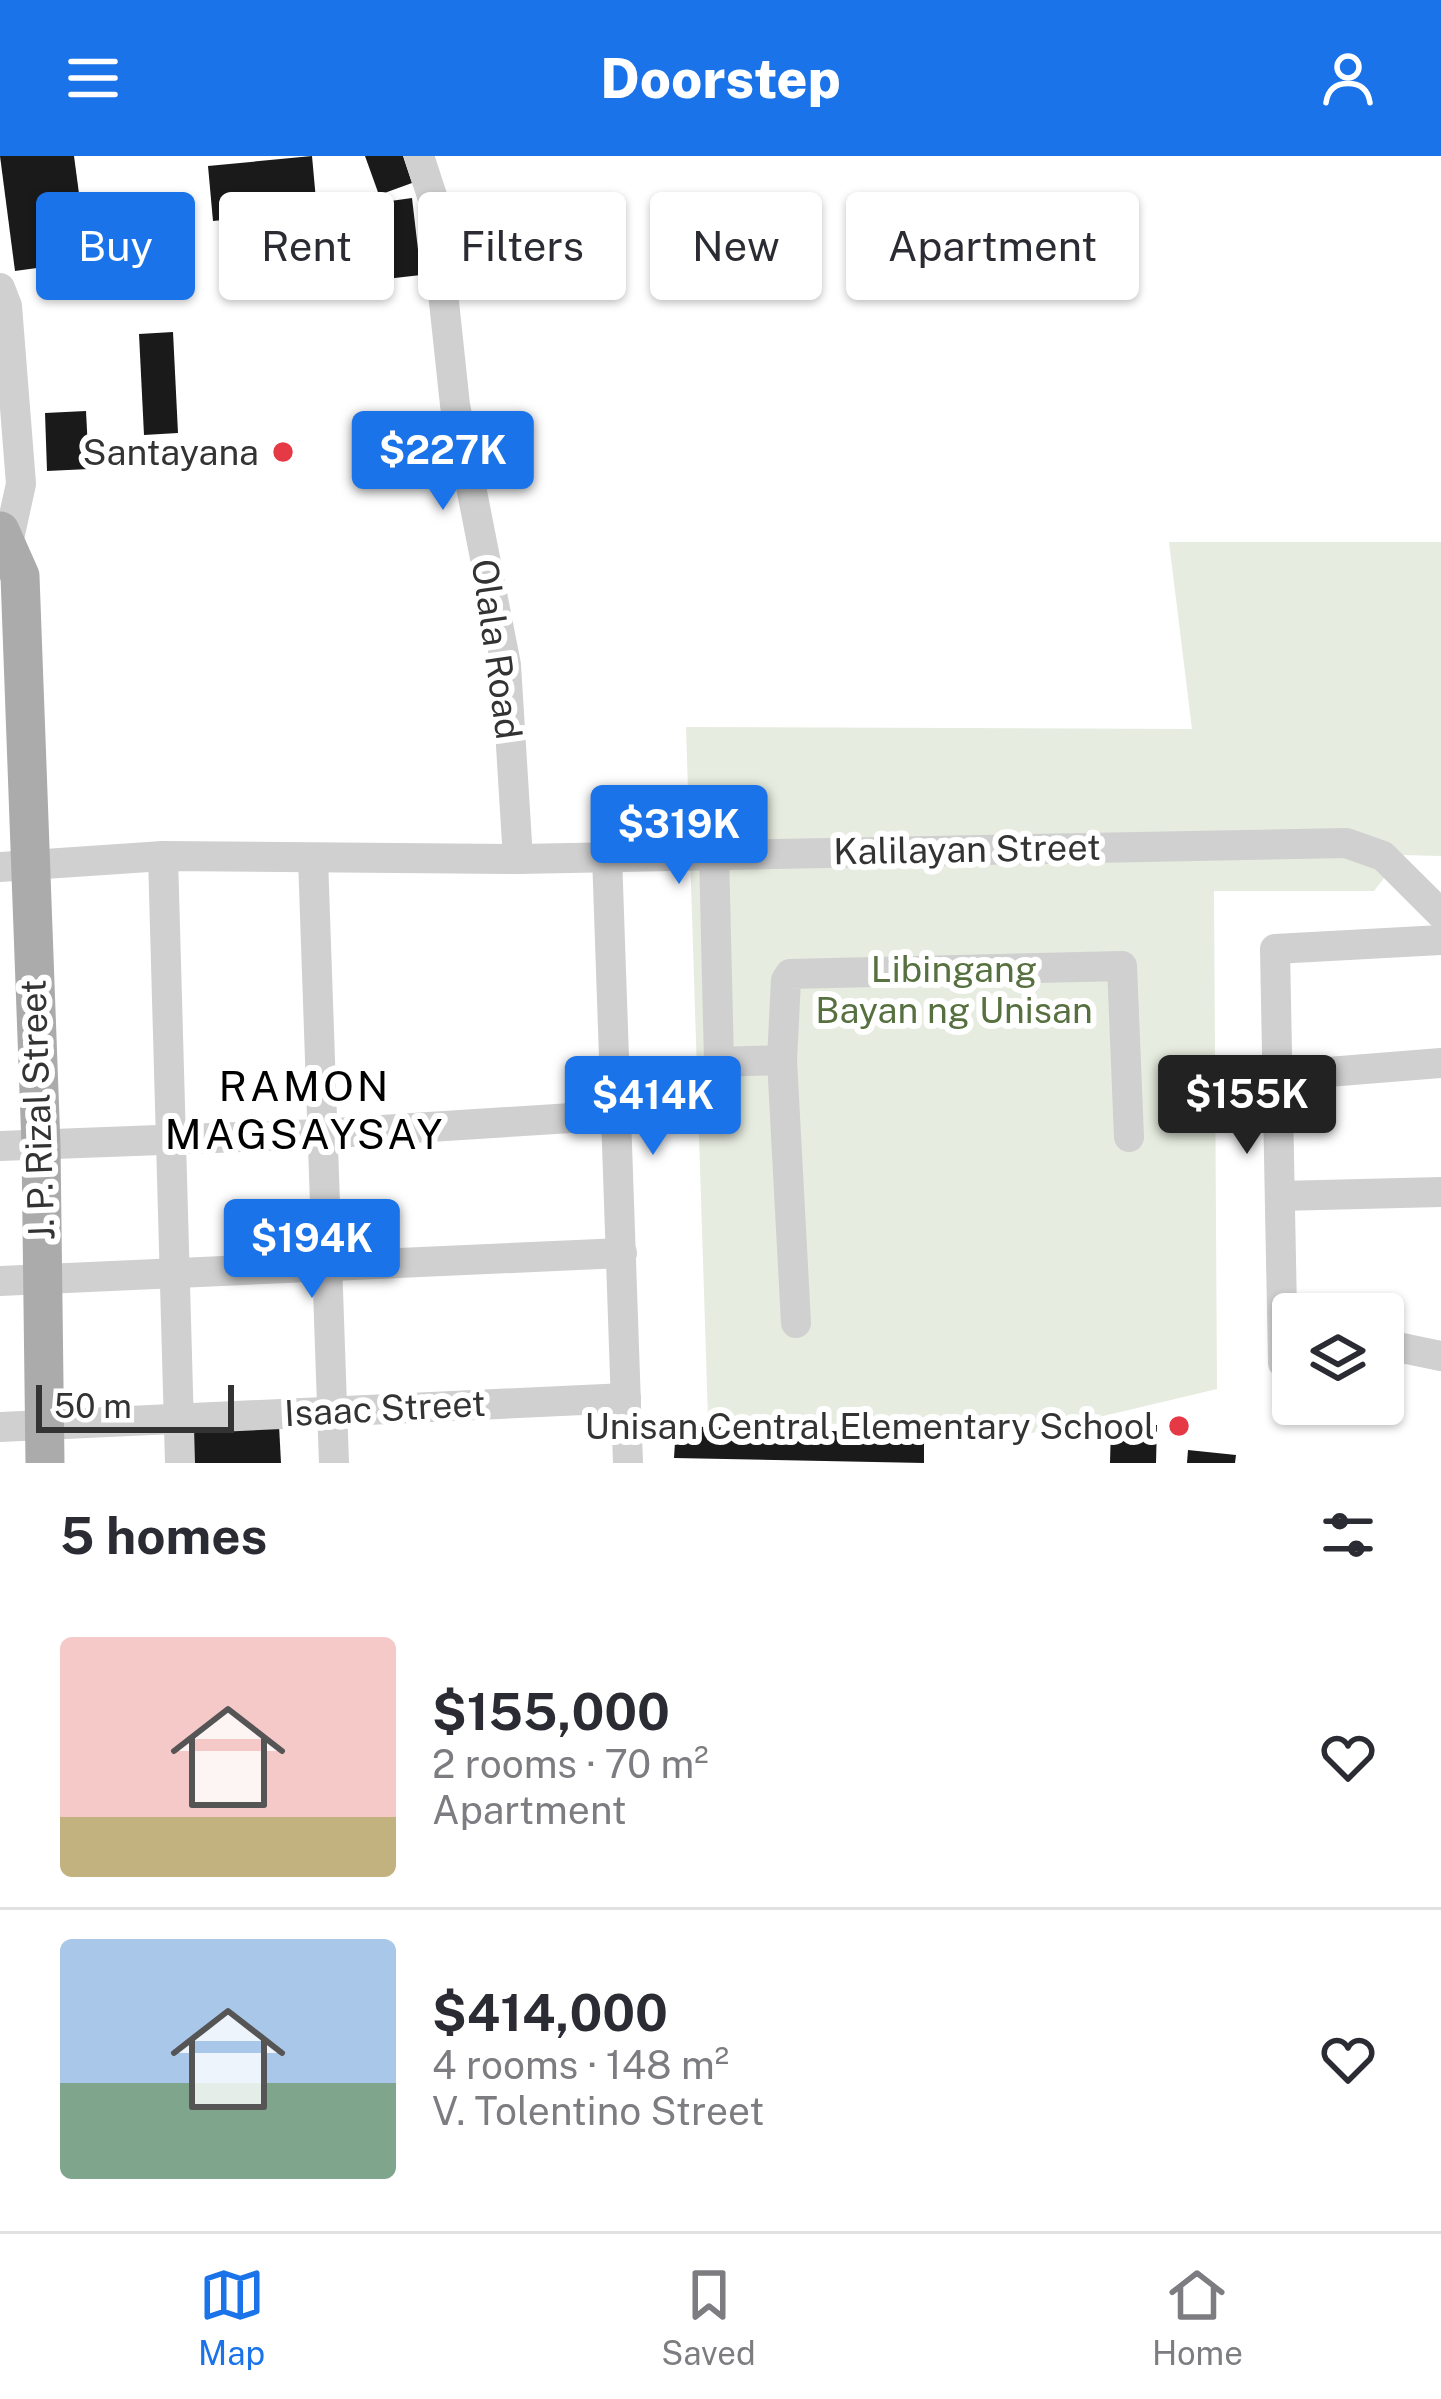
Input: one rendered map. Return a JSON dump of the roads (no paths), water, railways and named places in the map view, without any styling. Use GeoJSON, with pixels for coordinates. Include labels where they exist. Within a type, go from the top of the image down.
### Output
{"type":"FeatureCollection","features":[{"type":"Feature","properties":{"kind":"main road","name":"J. P. Rizal Street"},"geometry":{"type":"LineString","coordinates":[[4,537],[20,576],[15,867],[41,1146],[44,1445]]}},
{"type":"Feature","properties":{"kind":"street","name":"Olala Road"},"geometry":{"type":"LineString","coordinates":[[419,156],[436,214],[461,444],[506,665],[518,860]]}},
{"type":"Feature","properties":{"kind":"street"},"geometry":{"type":"LineString","coordinates":[[3,297],[20,484],[4,537]]}},
{"type":"Feature","properties":{"kind":"street","name":"Kalilayan Street"},"geometry":{"type":"LineString","coordinates":[[15,867],[163,856],[518,860],[1359,844],[1410,879],[1441,914]]}},
{"type":"Feature","properties":{"kind":"street"},"geometry":{"type":"LineString","coordinates":[[714,853],[719,1062],[782,1060]]}},
{"type":"Feature","properties":{"kind":"street"},"geometry":{"type":"LineString","coordinates":[[607,855],[628,1463]]}},
{"type":"Feature","properties":{"kind":"street"},"geometry":{"type":"LineString","coordinates":[[163,856],[180,1463]]}},
{"type":"Feature","properties":{"kind":"street"},"geometry":{"type":"LineString","coordinates":[[313,858],[334,1463]]}},
{"type":"Feature","properties":{"kind":"street"},"geometry":{"type":"LineString","coordinates":[[1285,1293],[1275,949],[1441,940]]}},
{"type":"Feature","properties":{"kind":"street"},"geometry":{"type":"LineString","coordinates":[[796,1323],[782,1060],[785,980],[800,971],[1122,966],[1129,1137]]}},
{"type":"Feature","properties":{"kind":"street"},"geometry":{"type":"LineString","coordinates":[[1278,1076],[1441,1064]]}},
{"type":"Feature","properties":{"kind":"street"},"geometry":{"type":"LineString","coordinates":[[0,1146],[319,1134],[619,1114]]}},
{"type":"Feature","properties":{"kind":"street"},"geometry":{"type":"LineString","coordinates":[[1280,1196],[1441,1192]]}},
{"type":"Feature","properties":{"kind":"street"},"geometry":{"type":"LineString","coordinates":[[0,1281],[622,1253]]}},
{"type":"Feature","properties":{"kind":"street"},"geometry":{"type":"LineString","coordinates":[[1404,1348],[1441,1356]]}},
{"type":"Feature","properties":{"kind":"street","name":"Isaac Street"},"geometry":{"type":"LineString","coordinates":[[0,1427],[44,1445],[178,1419],[626,1398]]}},
{"type":"Feature","properties":{"kind":"place","name":"Santayana"},"geometry":{"type":"Point","coordinates":[283,452]}},
{"type":"Feature","properties":{"kind":"place","name":"Unisan Central Elementary School"},"geometry":{"type":"Point","coordinates":[1179,1426]}},
{"type":"Feature","properties":{"kind":"district","name":"RAMON MAGSAYSAY"},"geometry":{"type":"Point","coordinates":[305,1110]}},
{"type":"Feature","properties":{"kind":"park label","name":"Libingang Bayan ng Unisan"},"geometry":{"type":"Point","coordinates":[954,990]}}]}
